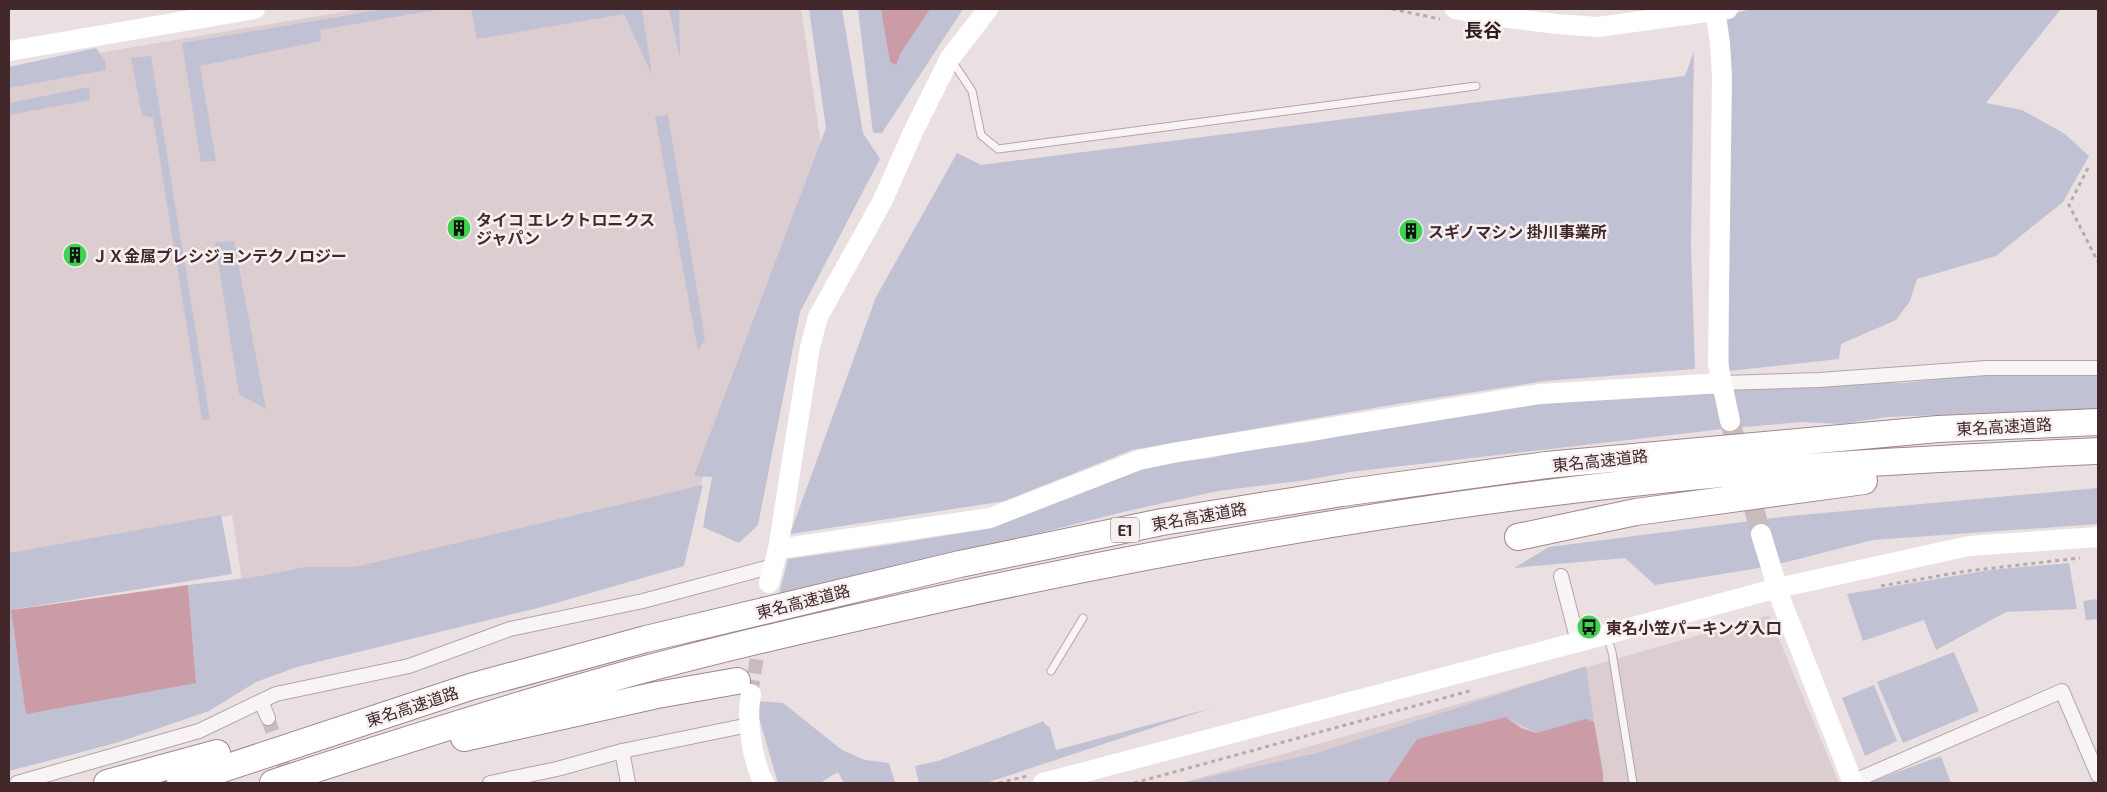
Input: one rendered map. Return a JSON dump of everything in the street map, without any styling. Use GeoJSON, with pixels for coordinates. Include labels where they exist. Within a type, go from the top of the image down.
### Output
{"type":"FeatureCollection","features":[{"type":"Feature","properties":{"kind":"highway","name":"東名高速道路"},"geometry":{"type":"LineString","coordinates":[[180,783],[470,688],[655,637],[960,564],[1162,522],[1332,494],[1546,465],[1669,452],[1938,429],[2098,422]]}},
{"type":"Feature","properties":{"kind":"highway","name":"東名高速道路"},"geometry":{"type":"LineString","coordinates":[[273,783],[462,722],[616,677],[819,626],[1106,564],[1242,538],[1388,515],[1661,480],[1810,468],[2098,452]]}},
{"type":"Feature","properties":{"kind":"highway"},"geometry":{"type":"LineString","coordinates":[[1518,537],[1656,509],[1814,487],[2098,452]]}},
{"type":"Feature","properties":{"kind":"highway"},"geometry":{"type":"LineString","coordinates":[[302,774],[657,695],[744,687]]}},
{"type":"Feature","properties":{"kind":"highway"},"geometry":{"type":"LineString","coordinates":[[107,783],[370,709],[470,688]]}},
{"type":"Feature","properties":{"kind":"street"},"geometry":{"type":"LineString","coordinates":[[9,51],[255,9]]}},
{"type":"Feature","properties":{"kind":"street"},"geometry":{"type":"LineString","coordinates":[[773,566],[810,346],[818,317],[882,202],[914,130],[950,58],[988,9]]}},
{"type":"Feature","properties":{"kind":"street"},"geometry":{"type":"LineString","coordinates":[[1452,15],[1500,17],[1598,27],[1720,10],[1722,77],[1718,364],[1730,421]]}},
{"type":"Feature","properties":{"kind":"street"},"geometry":{"type":"LineString","coordinates":[[17,783],[199,731],[276,694],[409,666],[510,629],[643,600],[773,566],[990,518],[1138,460],[1178,452],[1540,394],[1722,383],[1819,380],[1986,368],[2098,368]]}},
{"type":"Feature","properties":{"kind":"street"},"geometry":{"type":"LineString","coordinates":[[1761,534],[1782,603],[1852,783],[2062,691],[2098,774]]}},
{"type":"Feature","properties":{"kind":"street"},"geometry":{"type":"LineString","coordinates":[[1043,783],[1607,635],[1778,588],[1969,546],[2098,537]]}},
{"type":"Feature","properties":{"kind":"street"},"geometry":{"type":"LineString","coordinates":[[1561,576],[1578,642]]}},
{"type":"Feature","properties":{"kind":"street"},"geometry":{"type":"LineString","coordinates":[[744,687],[749,725],[760,775],[764,783]]}},
{"type":"Feature","properties":{"kind":"street"},"geometry":{"type":"LineString","coordinates":[[261,700],[268,718]]}},
{"type":"Feature","properties":{"kind":"street"},"geometry":{"type":"LineString","coordinates":[[490,783],[557,769],[622,751],[749,725]]}},
{"type":"Feature","properties":{"kind":"street"},"geometry":{"type":"LineString","coordinates":[[622,751],[628,783]]}},
{"type":"Feature","properties":{"kind":"lane"},"geometry":{"type":"LineString","coordinates":[[950,58],[972,91],[981,135],[998,149],[1476,86]]}},
{"type":"Feature","properties":{"kind":"lane"},"geometry":{"type":"LineString","coordinates":[[1051,671],[1083,618]]}},
{"type":"Feature","properties":{"kind":"lane"},"geometry":{"type":"LineString","coordinates":[[1607,635],[1612,652],[1633,783]]}},
{"type":"Feature","properties":{"kind":"path"},"geometry":{"type":"LineString","coordinates":[[1392,9],[1452,15]]}},
{"type":"Feature","properties":{"kind":"path"},"geometry":{"type":"LineString","coordinates":[[2088,168],[2069,204],[2098,262]]}},
{"type":"Feature","properties":{"kind":"path"},"geometry":{"type":"LineString","coordinates":[[1879,586],[1967,570],[2089,557]]}},
{"type":"Feature","properties":{"kind":"shaded area"},"geometry":{"type":"Polygon","coordinates":[[[359,9],[801,9],[821,144],[695,500],[250,634],[232,515],[9,554],[9,68],[359,9]]]}},
{"type":"Feature","properties":{"kind":"shaded area"},"geometry":{"type":"Polygon","coordinates":[[[384,9],[441,9],[320,30],[321,41],[200,66],[216,161],[201,162],[182,43],[384,9]]]}},
{"type":"Feature","properties":{"kind":"shaded area"},"geometry":{"type":"Polygon","coordinates":[[[471,9],[642,9],[652,75],[624,14],[477,39],[471,9]]]}},
{"type":"Feature","properties":{"kind":"shaded area"},"geometry":{"type":"Polygon","coordinates":[[[669,9],[679,9],[680,58],[669,9]]]}},
{"type":"Feature","properties":{"kind":"shaded area"},"geometry":{"type":"Polygon","coordinates":[[[809,9],[842,9],[863,133],[880,159],[800,312],[758,525],[739,543],[703,527],[712,477],[694,476],[826,128],[809,9]]]}},
{"type":"Feature","properties":{"kind":"shaded area"},"geometry":{"type":"Polygon","coordinates":[[[858,9],[963,9],[882,133],[873,133],[858,9]]]}},
{"type":"Feature","properties":{"kind":"shaded area"},"geometry":{"type":"Polygon","coordinates":[[[881,9],[930,9],[900,54],[896,65],[890,62],[881,9]]]}},
{"type":"Feature","properties":{"kind":"shaded area"},"geometry":{"type":"Polygon","coordinates":[[[1752,9],[2061,9],[1986,103],[2022,110],[2065,134],[2089,156],[2063,202],[1996,256],[1917,279],[1910,301],[1896,320],[1841,344],[1839,359],[1729,371],[1727,45],[1723,16],[1752,9]]]}},
{"type":"Feature","properties":{"kind":"shaded area"},"geometry":{"type":"Polygon","coordinates":[[[96,48],[105,61],[106,70],[9,88],[9,67],[96,48]]]}},
{"type":"Feature","properties":{"kind":"shaded area"},"geometry":{"type":"Polygon","coordinates":[[[1694,51],[1691,243],[1695,369],[1545,381],[1397,404],[1132,450],[1005,501],[790,534],[876,297],[957,153],[981,165],[1685,76],[1694,51]]]}},
{"type":"Feature","properties":{"kind":"shaded area"},"geometry":{"type":"Polygon","coordinates":[[[151,56],[210,419],[202,420],[153,118],[142,115],[131,58],[151,56]]]}},
{"type":"Feature","properties":{"kind":"shaded area"},"geometry":{"type":"Polygon","coordinates":[[[89,87],[90,100],[9,115],[9,103],[89,87]]]}},
{"type":"Feature","properties":{"kind":"shaded area"},"geometry":{"type":"Polygon","coordinates":[[[668,115],[705,339],[698,351],[655,116],[668,115]]]}},
{"type":"Feature","properties":{"kind":"shaded area"},"geometry":{"type":"Polygon","coordinates":[[[234,241],[266,409],[239,394],[215,242],[234,241]]]}},
{"type":"Feature","properties":{"kind":"shaded area"},"geometry":{"type":"Polygon","coordinates":[[[2098,369],[2098,409],[1887,417],[1841,424],[1803,422],[1732,428],[1350,472],[1307,480],[1218,491],[1123,512],[778,598],[788,559],[992,528],[1140,467],[1210,458],[1262,447],[1309,442],[1498,406],[1536,394],[1848,383],[1904,383],[1981,374],[2098,369]]]}},
{"type":"Feature","properties":{"kind":"shaded area"},"geometry":{"type":"Polygon","coordinates":[[[703,485],[684,566],[542,607],[297,667],[256,682],[209,711],[116,743],[9,771],[9,553],[221,515],[232,574],[11,610],[196,683],[188,585],[255,577],[306,567],[355,567],[703,485]]]}},
{"type":"Feature","properties":{"kind":"shaded area"},"geometry":{"type":"Polygon","coordinates":[[[2098,488],[2098,524],[1873,540],[1771,566],[1655,585],[1625,558],[1514,568],[1549,547],[1790,516],[2098,488]]]}},
{"type":"Feature","properties":{"kind":"shaded area"},"geometry":{"type":"Polygon","coordinates":[[[2069,563],[2077,609],[2006,612],[1936,650],[1924,620],[1863,641],[1847,594],[1990,570],[2069,563]]]}},
{"type":"Feature","properties":{"kind":"shaded area"},"geometry":{"type":"Polygon","coordinates":[[[188,585],[196,683],[26,714],[11,610],[188,585]]]}},
{"type":"Feature","properties":{"kind":"shaded area"},"geometry":{"type":"Polygon","coordinates":[[[2098,599],[2098,619],[2086,620],[2083,601],[2098,599]]]}},
{"type":"Feature","properties":{"kind":"shaded area"},"geometry":{"type":"Polygon","coordinates":[[[1769,615],[1839,783],[1182,783],[1769,615]]]}},
{"type":"Feature","properties":{"kind":"shaded area"},"geometry":{"type":"Polygon","coordinates":[[[1954,652],[1979,711],[1903,743],[1877,682],[1954,652]]]}},
{"type":"Feature","properties":{"kind":"shaded area"},"geometry":{"type":"Polygon","coordinates":[[[1586,666],[1594,722],[1536,733],[1506,717],[1417,739],[1387,783],[1182,783],[1317,753],[1586,666]]]}},
{"type":"Feature","properties":{"kind":"shaded area"},"geometry":{"type":"Polygon","coordinates":[[[1874,685],[1897,741],[1865,756],[1842,698],[1874,685]]]}},
{"type":"Feature","properties":{"kind":"shaded area"},"geometry":{"type":"Polygon","coordinates":[[[754,701],[783,703],[842,750],[865,760],[889,763],[895,783],[844,783],[838,772],[820,783],[778,783],[754,701]]]}},
{"type":"Feature","properties":{"kind":"shaded area"},"geometry":{"type":"Polygon","coordinates":[[[1212,708],[986,783],[919,783],[915,766],[938,761],[1044,721],[1050,728],[1056,750],[1212,708]]]}},
{"type":"Feature","properties":{"kind":"shaded area"},"geometry":{"type":"Polygon","coordinates":[[[1506,717],[1521,728],[1536,733],[1586,719],[1594,722],[1603,783],[1387,783],[1417,739],[1506,717]]]}},
{"type":"Feature","properties":{"kind":"shaded area"},"geometry":{"type":"Polygon","coordinates":[[[1941,756],[1951,783],[1870,783],[1870,782],[1941,756]]]}},
{"type":"Feature","properties":{"kind":"tunnel"},"geometry":{"type":"LineString","coordinates":[[1730,421],[1761,534]]}},
{"type":"Feature","properties":{"kind":"tunnel"},"geometry":{"type":"LineString","coordinates":[[751,694],[769,583]]}},
{"type":"Feature","properties":{"kind":"tunnel"},"geometry":{"type":"LineString","coordinates":[[268,718],[289,782]]}},
{"type":"Feature","properties":{"kind":"place","name":"タイコ エレクトロニクス ジャパン"},"geometry":{"type":"Point","coordinates":[459,228]}},
{"type":"Feature","properties":{"kind":"place","name":"スギノマシン 掛川事業所"},"geometry":{"type":"Point","coordinates":[1411,231]}},
{"type":"Feature","properties":{"kind":"place","name":"ＪＸ金属プレシジョンテクノロジー"},"geometry":{"type":"Point","coordinates":[75,255]}},
{"type":"Feature","properties":{"kind":"place","name":"東名小笠パーキング入口"},"geometry":{"type":"Point","coordinates":[1589,627]}},
{"type":"Feature","properties":{"kind":"district","name":"長谷"},"geometry":{"type":"Point","coordinates":[1483,29]}}]}
